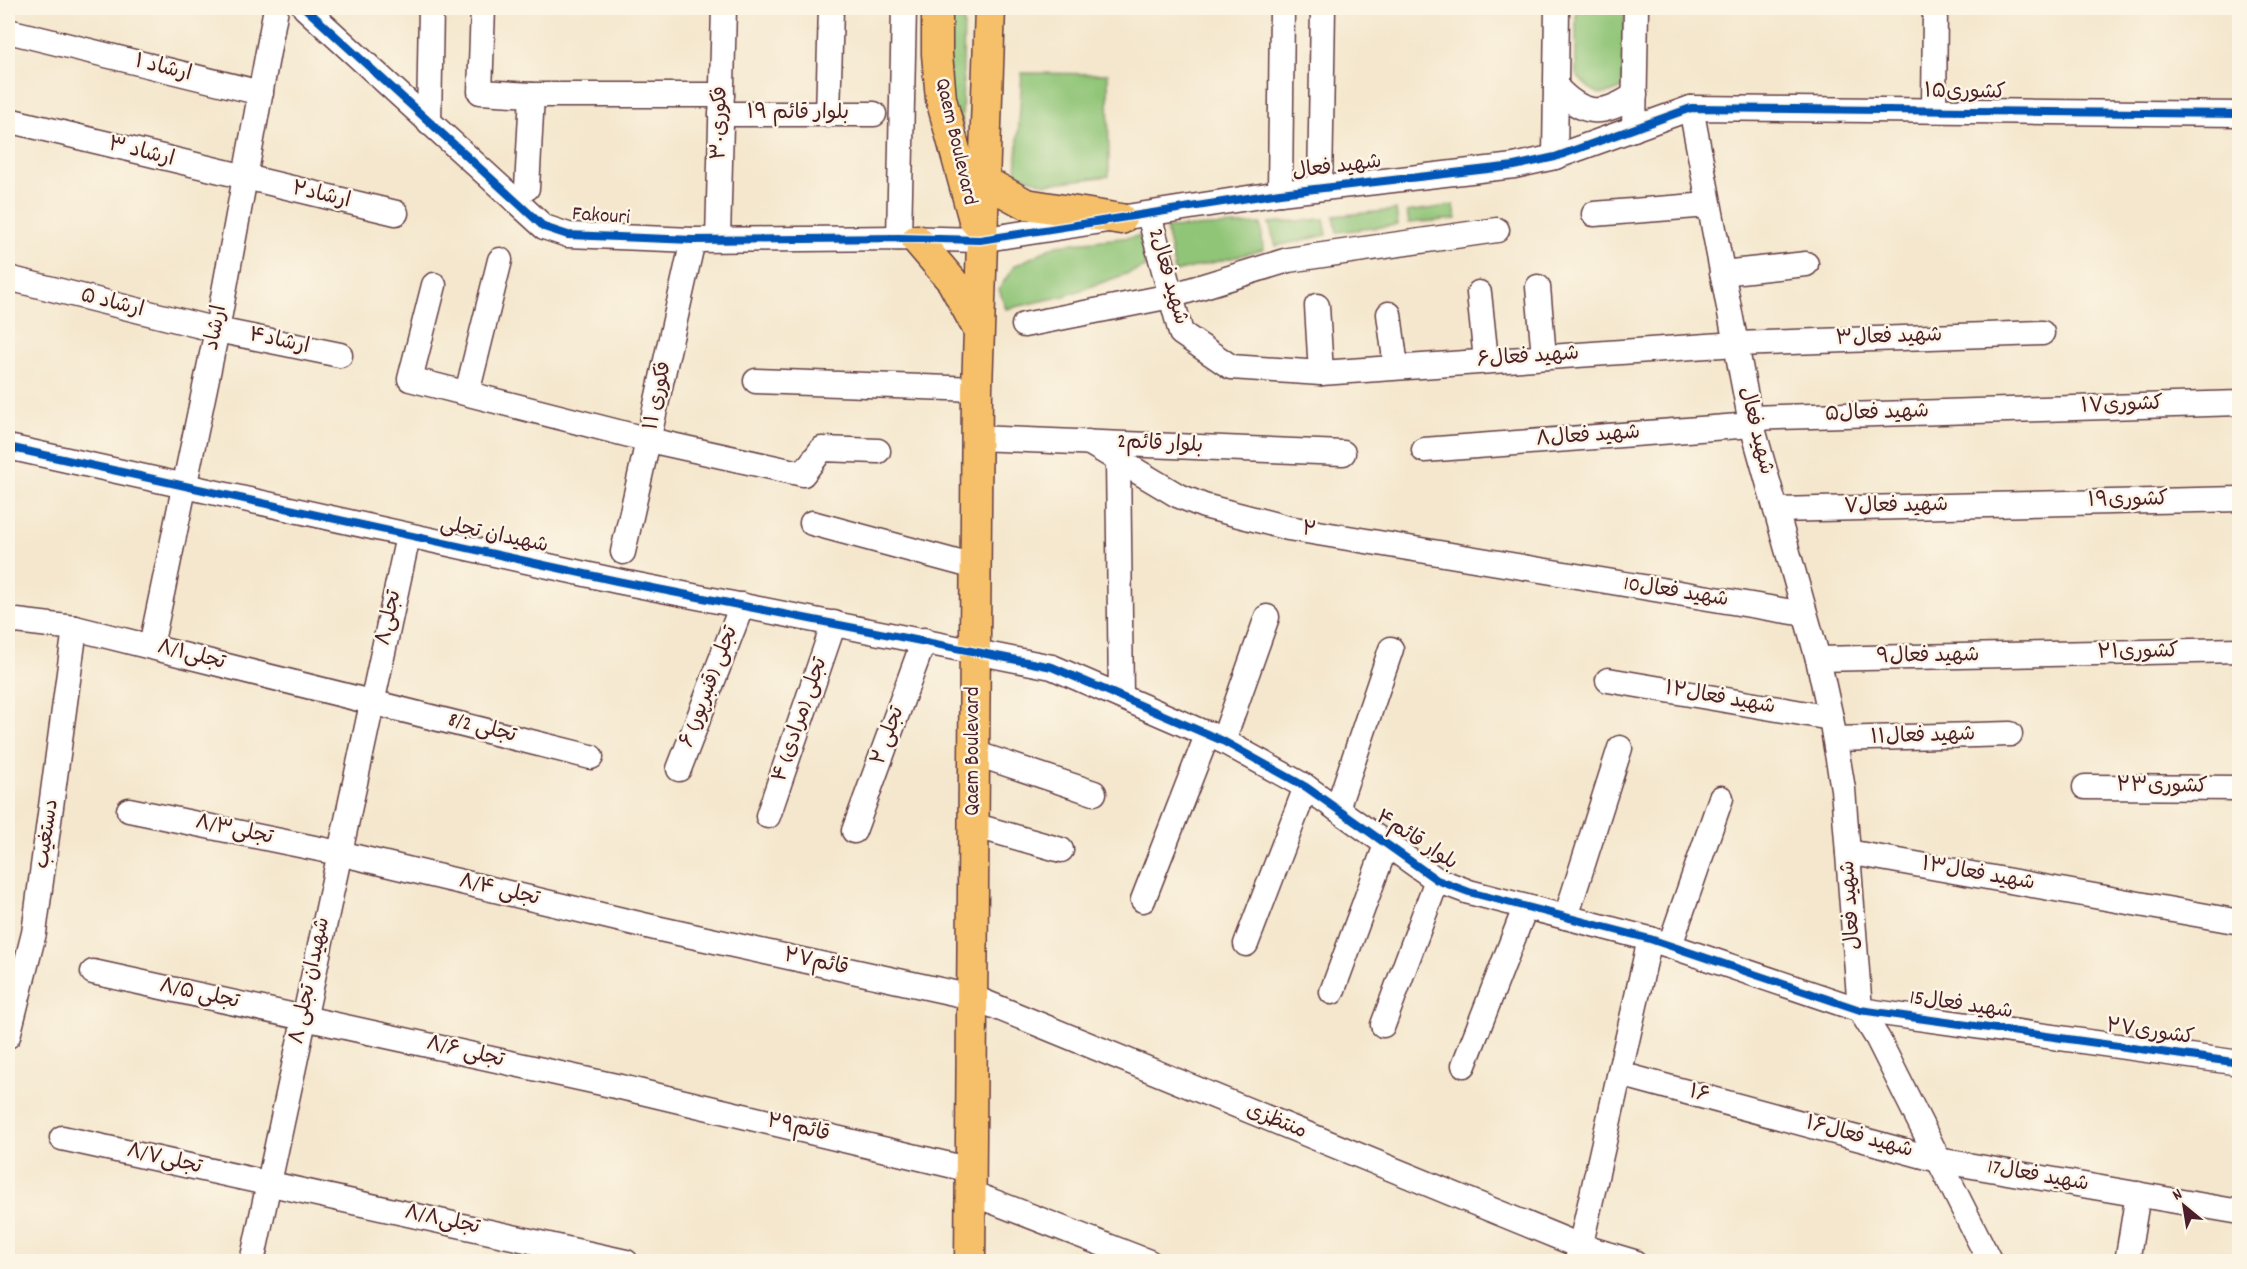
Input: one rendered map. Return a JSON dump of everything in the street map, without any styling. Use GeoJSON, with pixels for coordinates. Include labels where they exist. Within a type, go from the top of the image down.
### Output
{"type":"FeatureCollection","features":[{"type":"Feature","properties":{"kind":"main road","name":"Qaem Boulevard"},"geometry":{"type":"LineString","coordinates":[[937,8],[937,54],[941,99],[980,240]]}},
{"type":"Feature","properties":{"kind":"main road","name":"Qaem Boulevard"},"geometry":{"type":"LineString","coordinates":[[970,1262],[976,389],[990,8]]}},
{"type":"Feature","properties":{"kind":"main road"},"geometry":{"type":"LineString","coordinates":[[984,181],[1026,204],[1135,217]]}},
{"type":"Feature","properties":{"kind":"main road"},"geometry":{"type":"LineString","coordinates":[[908,239],[952,281],[978,330]]}},
{"type":"Feature","properties":{"kind":"street","name":"ارشاد"},"geometry":{"type":"LineString","coordinates":[[151,646],[217,330],[276,8]]}},
{"type":"Feature","properties":{"kind":"street","name":"Fakouri"},"geometry":{"type":"LineString","coordinates":[[305,8],[544,227],[568,235],[693,240],[980,240]]}},
{"type":"Feature","properties":{"kind":"street"},"geometry":{"type":"LineString","coordinates":[[429,123],[431,8]]}},
{"type":"Feature","properties":{"kind":"street","name":"بلوار قائم ۱۹"},"geometry":{"type":"LineString","coordinates":[[483,8],[480,92],[722,105],[828,115],[874,114]]}},
{"type":"Feature","properties":{"kind":"street","name":"فکوری۳۰"},"geometry":{"type":"LineString","coordinates":[[718,239],[724,8]]}},
{"type":"Feature","properties":{"kind":"street"},"geometry":{"type":"LineString","coordinates":[[828,115],[831,8]]}},
{"type":"Feature","properties":{"kind":"street"},"geometry":{"type":"LineString","coordinates":[[904,8],[908,239]]}},
{"type":"Feature","properties":{"kind":"street"},"geometry":{"type":"LineString","coordinates":[[1280,193],[1282,8]]}},
{"type":"Feature","properties":{"kind":"street"},"geometry":{"type":"LineString","coordinates":[[1320,188],[1323,8]]}},
{"type":"Feature","properties":{"kind":"street"},"geometry":{"type":"LineString","coordinates":[[1555,157],[1557,8]]}},
{"type":"Feature","properties":{"kind":"street"},"geometry":{"type":"LineString","coordinates":[[1634,129],[1636,8]]}},
{"type":"Feature","properties":{"kind":"street"},"geometry":{"type":"LineString","coordinates":[[1934,110],[1935,8]]}},
{"type":"Feature","properties":{"kind":"street","name":"۱ ارشاد"},"geometry":{"type":"LineString","coordinates":[[8,31],[261,93]]}},
{"type":"Feature","properties":{"kind":"street"},"geometry":{"type":"LineString","coordinates":[[1281,66],[1322,62]]}},
{"type":"Feature","properties":{"kind":"street"},"geometry":{"type":"LineString","coordinates":[[1556,87],[1571,104],[1593,111],[1615,108],[1635,95]]}},
{"type":"Feature","properties":{"kind":"street"},"geometry":{"type":"LineString","coordinates":[[527,188],[532,95]]}},
{"type":"Feature","properties":{"kind":"street","name":"شهید فعال"},"geometry":{"type":"LineString","coordinates":[[980,240],[1280,193],[1514,166],[1555,157],[1691,108],[1751,421],[1818,659],[1833,728],[1848,852],[1860,1010],[1878,1038],[1990,1262]]}},
{"type":"Feature","properties":{"kind":"street","name":"کشوری۱۵"},"geometry":{"type":"LineString","coordinates":[[1691,108],[2240,114]]}},
{"type":"Feature","properties":{"kind":"street","name":"۳ ارشاد"},"geometry":{"type":"LineString","coordinates":[[8,120],[246,179]]}},
{"type":"Feature","properties":{"kind":"street","name":"۲ارشاد"},"geometry":{"type":"LineString","coordinates":[[246,179],[396,213]]}},
{"type":"Feature","properties":{"kind":"street"},"geometry":{"type":"LineString","coordinates":[[1594,214],[1709,205]]}},
{"type":"Feature","properties":{"kind":"street","name":"شهید فعال2"},"geometry":{"type":"LineString","coordinates":[[1135,217],[1170,296],[1181,333],[1231,367],[1321,373]]}},
{"type":"Feature","properties":{"kind":"street"},"geometry":{"type":"LineString","coordinates":[[1024,325],[1170,296],[1288,260],[1497,230]]}},
{"type":"Feature","properties":{"kind":"street","name":"فکوری ۱۱"},"geometry":{"type":"LineString","coordinates":[[623,552],[693,240]]}},
{"type":"Feature","properties":{"kind":"street"},"geometry":{"type":"LineString","coordinates":[[467,393],[500,260]]}},
{"type":"Feature","properties":{"kind":"street"},"geometry":{"type":"LineString","coordinates":[[1722,273],[1806,264]]}},
{"type":"Feature","properties":{"kind":"street","name":"۵ ارشاد"},"geometry":{"type":"LineString","coordinates":[[8,278],[217,330]]}},
{"type":"Feature","properties":{"kind":"street"},"geometry":{"type":"LineString","coordinates":[[434,285],[410,379],[649,440],[803,474],[822,449],[878,451]]}},
{"type":"Feature","properties":{"kind":"street"},"geometry":{"type":"LineString","coordinates":[[1538,287],[1544,357]]}},
{"type":"Feature","properties":{"kind":"street"},"geometry":{"type":"LineString","coordinates":[[1479,293],[1486,360]]}},
{"type":"Feature","properties":{"kind":"street"},"geometry":{"type":"LineString","coordinates":[[1317,306],[1321,373]]}},
{"type":"Feature","properties":{"kind":"street"},"geometry":{"type":"LineString","coordinates":[[1389,314],[1396,367]]}},
{"type":"Feature","properties":{"kind":"street","name":"۴ارشاد"},"geometry":{"type":"LineString","coordinates":[[217,330],[340,355]]}},
{"type":"Feature","properties":{"kind":"street","name":"شهید فعال۳"},"geometry":{"type":"LineString","coordinates":[[1736,344],[2042,333]]}},
{"type":"Feature","properties":{"kind":"street","name":"شهید فعال۶"},"geometry":{"type":"LineString","coordinates":[[1321,373],[1736,344]]}},
{"type":"Feature","properties":{"kind":"street"},"geometry":{"type":"LineString","coordinates":[[756,381],[976,389]]}},
{"type":"Feature","properties":{"kind":"street","name":"۱۷کشوری"},"geometry":{"type":"LineString","coordinates":[[2004,410],[2240,403]]}},
{"type":"Feature","properties":{"kind":"street","name":"شهید فعال۵"},"geometry":{"type":"LineString","coordinates":[[1751,421],[2004,410]]}},
{"type":"Feature","properties":{"kind":"street","name":"شهید فعال۸"},"geometry":{"type":"LineString","coordinates":[[1425,450],[1751,421]]}},
{"type":"Feature","properties":{"kind":"street","name":"2بلوار قائم"},"geometry":{"type":"LineString","coordinates":[[976,438],[1343,453]]}},
{"type":"Feature","properties":{"kind":"street","name":"۲"},"geometry":{"type":"LineString","coordinates":[[1088,442],[1177,495],[1204,506],[1277,525],[1546,571]]}},
{"type":"Feature","properties":{"kind":"street","name":"شهیدان تجلی"},"geometry":{"type":"LineString","coordinates":[[8,447],[408,536],[742,605],[975,650]]}},
{"type":"Feature","properties":{"kind":"street"},"geometry":{"type":"LineString","coordinates":[[1118,459],[1121,696]]}},
{"type":"Feature","properties":{"kind":"street","name":"۱۹کشوری"},"geometry":{"type":"LineString","coordinates":[[2017,504],[2240,499]]}},
{"type":"Feature","properties":{"kind":"street","name":"شهید فعال۷"},"geometry":{"type":"LineString","coordinates":[[1776,510],[2017,504]]}},
{"type":"Feature","properties":{"kind":"street"},"geometry":{"type":"LineString","coordinates":[[812,523],[975,567]]}},
{"type":"Feature","properties":{"kind":"street","name":"تجلی۸"},"geometry":{"type":"LineString","coordinates":[[373,701],[408,536]]}},
{"type":"Feature","properties":{"kind":"street","name":"10شهید فعال"},"geometry":{"type":"LineString","coordinates":[[1546,571],[1805,614]]}},
{"type":"Feature","properties":{"kind":"street","name":"۶ تجلی (قنبرپور)"},"geometry":{"type":"LineString","coordinates":[[679,769],[742,605]]}},
{"type":"Feature","properties":{"kind":"street"},"geometry":{"type":"LineString","coordinates":[[1143,900],[1267,617]]}},
{"type":"Feature","properties":{"kind":"street","name":"تجلی۸/۱"},"geometry":{"type":"LineString","coordinates":[[8,620],[75,628],[373,701]]}},
{"type":"Feature","properties":{"kind":"street","name":"۴ تجلی (مرادی)"},"geometry":{"type":"LineString","coordinates":[[768,816],[834,623]]}},
{"type":"Feature","properties":{"kind":"street","name":"دستغیب"},"geometry":{"type":"LineString","coordinates":[[8,1036],[34,933],[75,628]]}},
{"type":"Feature","properties":{"kind":"street","name":"۲ تجلی"},"geometry":{"type":"LineString","coordinates":[[854,831],[924,640]]}},
{"type":"Feature","properties":{"kind":"street"},"geometry":{"type":"LineString","coordinates":[[1337,809],[1391,649]]}},
{"type":"Feature","properties":{"kind":"street","name":"بلوار قائم۴"},"geometry":{"type":"LineString","coordinates":[[975,650],[1052,667],[1216,737],[1306,787],[1437,880],[1468,892],[1660,942],[1860,1010]]}},
{"type":"Feature","properties":{"kind":"street","name":"۲۱کشوری"},"geometry":{"type":"LineString","coordinates":[[2037,655],[2240,650]]}},
{"type":"Feature","properties":{"kind":"street","name":"شهید فعال۹"},"geometry":{"type":"LineString","coordinates":[[1818,659],[2037,655]]}},
{"type":"Feature","properties":{"kind":"street","name":"شهید فعال۱۲"},"geometry":{"type":"LineString","coordinates":[[1608,680],[1833,728]]}},
{"type":"Feature","properties":{"kind":"street","name":"8/2 تجلی"},"geometry":{"type":"LineString","coordinates":[[373,701],[591,757]]}},
{"type":"Feature","properties":{"kind":"street","name":"شهیدان تجلی ۸"},"geometry":{"type":"LineString","coordinates":[[252,1262],[267,1183],[373,701]]}},
{"type":"Feature","properties":{"kind":"street","name":"شهید فعال۱۱"},"geometry":{"type":"LineString","coordinates":[[1833,728],[2010,734]]}},
{"type":"Feature","properties":{"kind":"street"},"geometry":{"type":"LineString","coordinates":[[1566,917],[1620,748]]}},
{"type":"Feature","properties":{"kind":"street"},"geometry":{"type":"LineString","coordinates":[[974,753],[1094,793]]}},
{"type":"Feature","properties":{"kind":"street"},"geometry":{"type":"LineString","coordinates":[[1246,944],[1306,787]]}},
{"type":"Feature","properties":{"kind":"street","name":"کشوری۲۳"},"geometry":{"type":"LineString","coordinates":[[2085,787],[2240,788]]}},
{"type":"Feature","properties":{"kind":"street"},"geometry":{"type":"LineString","coordinates":[[1579,1254],[1620,1074],[1660,942],[1721,798]]}},
{"type":"Feature","properties":{"kind":"street","name":"تجلی۸/۳"},"geometry":{"type":"LineString","coordinates":[[129,810],[339,853]]}},
{"type":"Feature","properties":{"kind":"street"},"geometry":{"type":"LineString","coordinates":[[974,825],[1061,850]]}},
{"type":"Feature","properties":{"kind":"street"},"geometry":{"type":"LineString","coordinates":[[1332,992],[1386,846]]}},
{"type":"Feature","properties":{"kind":"street","name":"شهید فعال۱۳"},"geometry":{"type":"LineString","coordinates":[[1848,852],[2240,922]]}},
{"type":"Feature","properties":{"kind":"street","name":"۸/۴ تجلی"},"geometry":{"type":"LineString","coordinates":[[339,853],[660,929]]}},
{"type":"Feature","properties":{"kind":"street"},"geometry":{"type":"LineString","coordinates":[[1383,1025],[1437,880]]}},
{"type":"Feature","properties":{"kind":"street"},"geometry":{"type":"LineString","coordinates":[[1464,1065],[1526,908]]}},
{"type":"Feature","properties":{"kind":"street","name":"قائم۲۷"},"geometry":{"type":"LineString","coordinates":[[660,929],[972,998]]}},
{"type":"Feature","properties":{"kind":"street","name":"تجلی ۸/۵"},"geometry":{"type":"LineString","coordinates":[[93,972],[304,1017]]}},
{"type":"Feature","properties":{"kind":"street","name":"منتظزی"},"geometry":{"type":"LineString","coordinates":[[972,998],[1579,1254],[1634,1262]]}},
{"type":"Feature","properties":{"kind":"street","name":"15شهید فعال"},"geometry":{"type":"LineString","coordinates":[[1860,1010],[2057,1038]]}},
{"type":"Feature","properties":{"kind":"street","name":"تجلی ۸/۶"},"geometry":{"type":"LineString","coordinates":[[304,1017],[625,1088]]}},
{"type":"Feature","properties":{"kind":"street","name":"کشوری۲۷"},"geometry":{"type":"LineString","coordinates":[[2057,1038],[2240,1063]]}},
{"type":"Feature","properties":{"kind":"street","name":"۱۶"},"geometry":{"type":"LineString","coordinates":[[1620,1074],[1779,1117]]}},
{"type":"Feature","properties":{"kind":"street","name":"قائم۲۹"},"geometry":{"type":"LineString","coordinates":[[625,1088],[971,1182],[1149,1262]]}},
{"type":"Feature","properties":{"kind":"street","name":"شهید فعال۱۶"},"geometry":{"type":"LineString","coordinates":[[1779,1117],[1938,1160]]}},
{"type":"Feature","properties":{"kind":"street","name":"تجلی۸/۷"},"geometry":{"type":"LineString","coordinates":[[62,1138],[267,1183]]}},
{"type":"Feature","properties":{"kind":"street","name":"17شهید فعال"},"geometry":{"type":"LineString","coordinates":[[1938,1160],[2240,1212]]}},
{"type":"Feature","properties":{"kind":"street","name":"تجلی۸/۸"},"geometry":{"type":"LineString","coordinates":[[267,1183],[621,1261]]}},
{"type":"Feature","properties":{"kind":"street"},"geometry":{"type":"LineString","coordinates":[[2127,1262],[2138,1194]]}},
{"type":"Feature","properties":{"kind":"green space"},"geometry":{"type":"Polygon","coordinates":[[[950,8],[964,8],[962,129],[948,97],[950,8]]]}},
{"type":"Feature","properties":{"kind":"green space"},"geometry":{"type":"Polygon","coordinates":[[[1576,8],[1625,8],[1622,88],[1607,94],[1597,93],[1576,75],[1576,8]]]}},
{"type":"Feature","properties":{"kind":"green space"},"geometry":{"type":"Polygon","coordinates":[[[1022,73],[1108,74],[1109,176],[1046,184],[1016,174],[1022,73]]]}},
{"type":"Feature","properties":{"kind":"green space"},"geometry":{"type":"Polygon","coordinates":[[[1454,205],[1456,219],[1409,223],[1407,212],[1454,205]]]}},
{"type":"Feature","properties":{"kind":"green space"},"geometry":{"type":"Polygon","coordinates":[[[1396,210],[1398,225],[1337,232],[1334,216],[1396,210]]]}},
{"type":"Feature","properties":{"kind":"green space"},"geometry":{"type":"Polygon","coordinates":[[[1324,219],[1327,235],[1276,246],[1269,223],[1324,219]]]}},
{"type":"Feature","properties":{"kind":"green space"},"geometry":{"type":"Polygon","coordinates":[[[1261,224],[1263,250],[1175,272],[1166,228],[1261,224]]]}},
{"type":"Feature","properties":{"kind":"green space"},"geometry":{"type":"Polygon","coordinates":[[[1140,236],[1146,267],[1064,296],[1006,309],[999,289],[1014,266],[1057,245],[1140,236]]]}},
{"type":"Feature","properties":{"kind":"cycle path"},"geometry":{"type":"LineString","coordinates":[[305,8],[544,227],[568,235],[693,240],[899,238],[980,240],[1280,193],[1514,166],[1555,157],[1691,108],[2240,114]]}},
{"type":"Feature","properties":{"kind":"cycle path"},"geometry":{"type":"LineString","coordinates":[[8,447],[617,581],[1052,667],[1223,741],[1306,787],[1437,880],[1469,892],[1650,939],[1860,1010],[2240,1063]]}}]}
